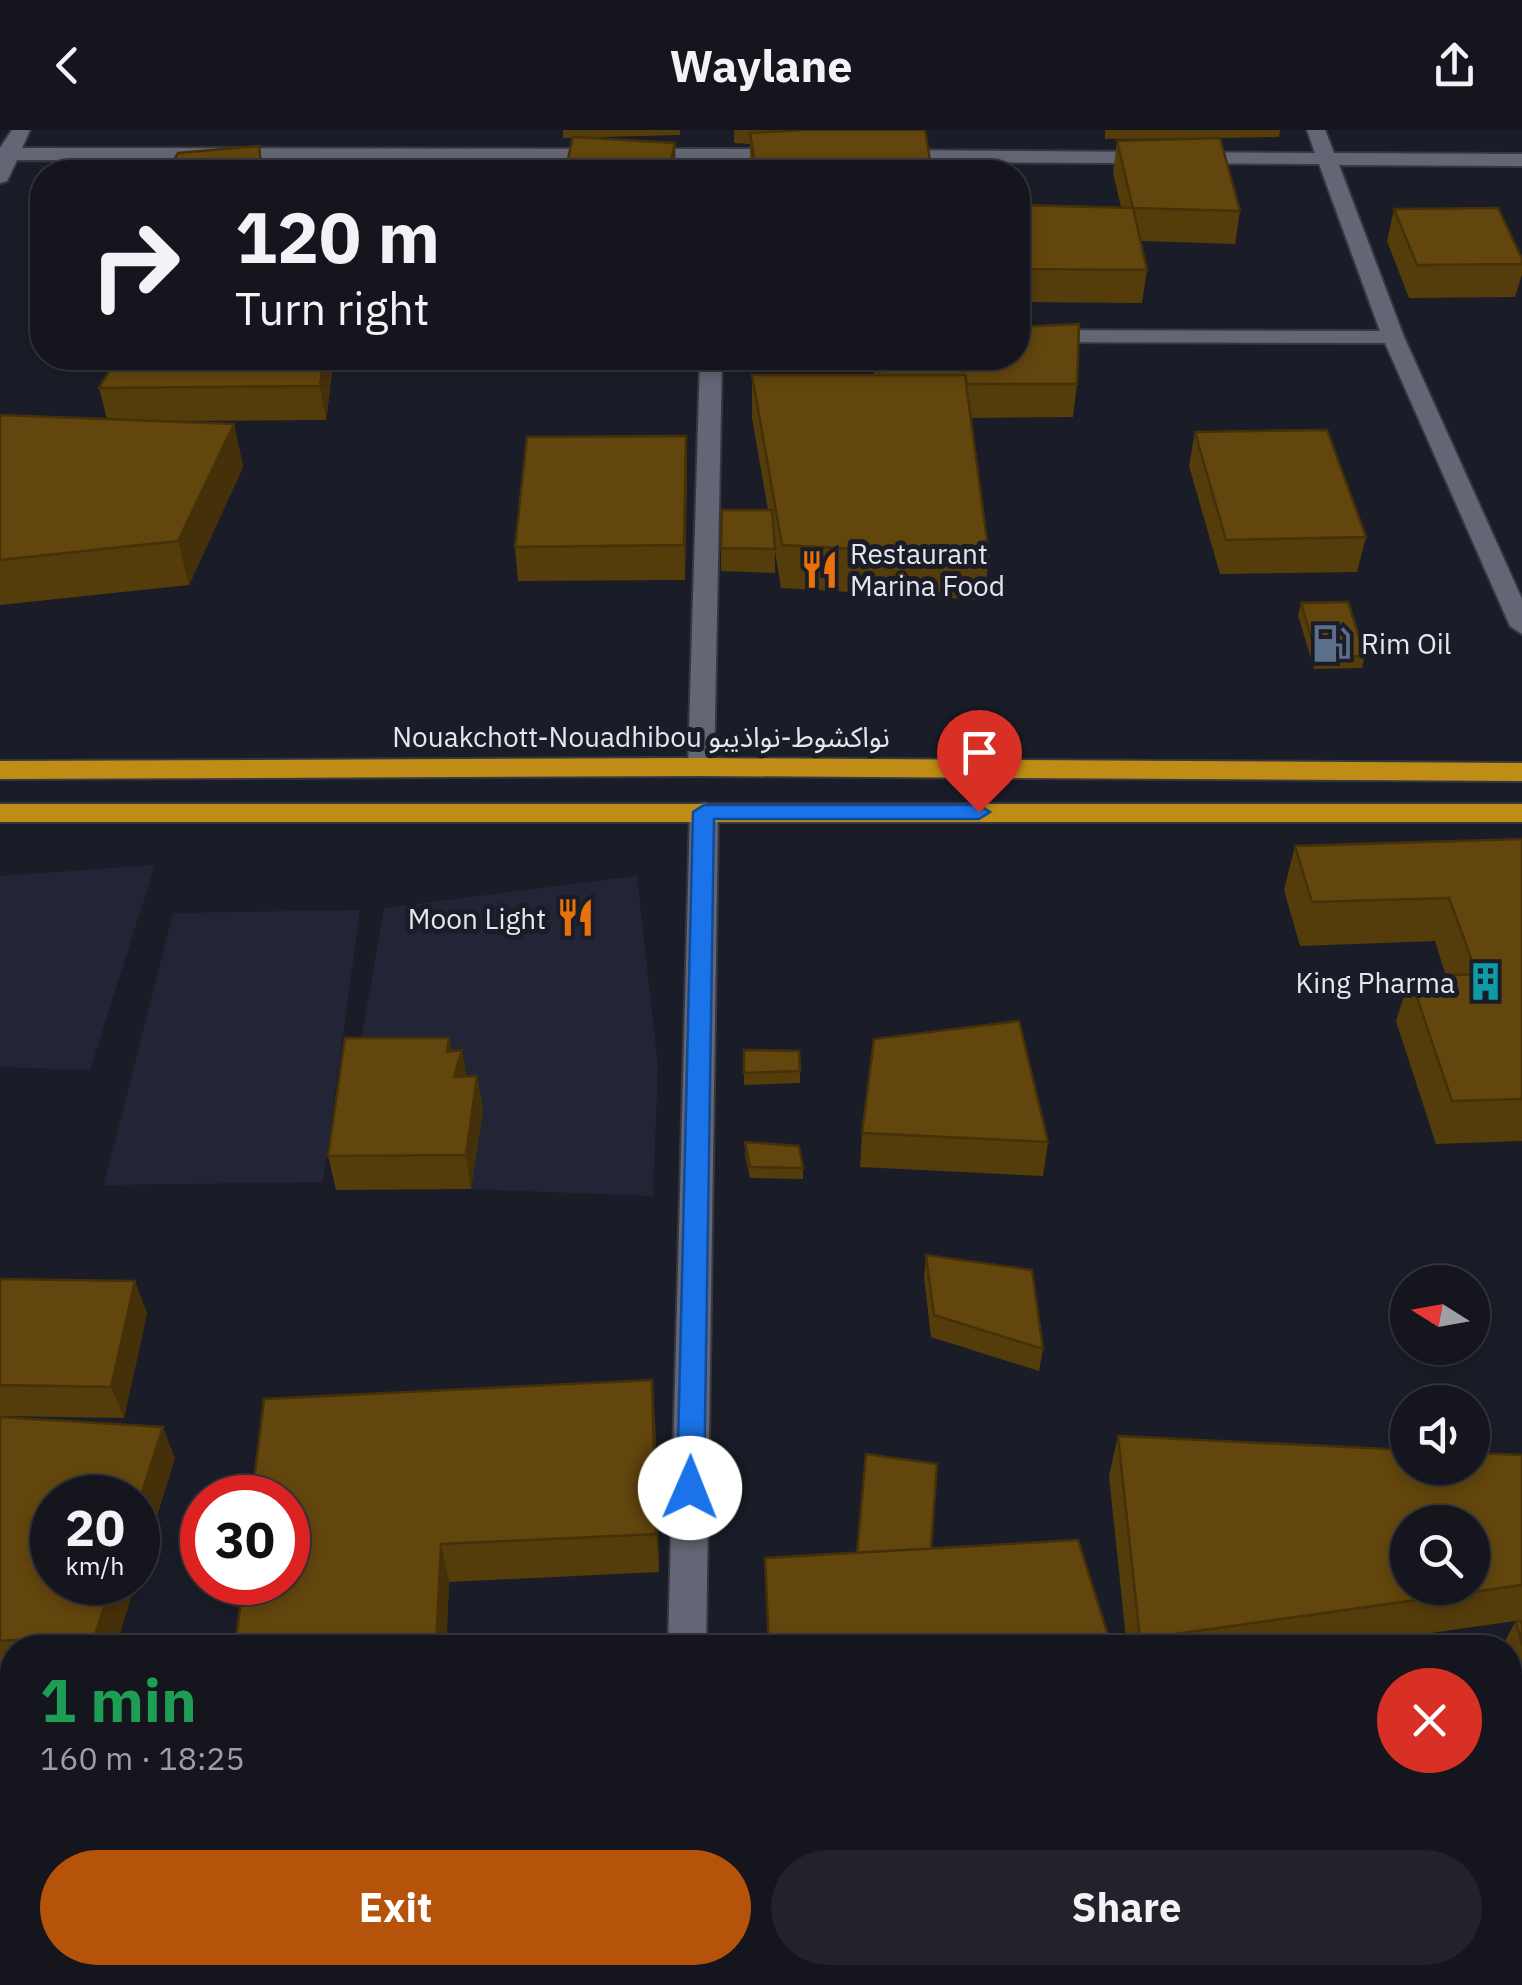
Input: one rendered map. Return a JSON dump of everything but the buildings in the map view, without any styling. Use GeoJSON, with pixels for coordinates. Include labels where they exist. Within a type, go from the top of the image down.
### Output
{"type":"FeatureCollection","features":[{"type":"Feature","properties":{"kind":"highway","name":"Nouakchott-Nouadhibou نواكشوط-نواذيبو"},"geometry":{"type":"LineString","coordinates":[[0,770],[701,766],[1522,772]]}},
{"type":"Feature","properties":{"kind":"highway"},"geometry":{"type":"LineString","coordinates":[[0,814],[1522,813]]}},
{"type":"Feature","properties":{"kind":"street"},"geometry":{"type":"LineString","coordinates":[[0,177],[5,154],[21,130]]}},
{"type":"Feature","properties":{"kind":"street"},"geometry":{"type":"LineString","coordinates":[[712,130],[712,160]]}},
{"type":"Feature","properties":{"kind":"street"},"geometry":{"type":"LineString","coordinates":[[1316,130],[1393,337],[1522,626]]}},
{"type":"Feature","properties":{"kind":"street"},"geometry":{"type":"LineString","coordinates":[[5,154],[476,160]]}},
{"type":"Feature","properties":{"kind":"street"},"geometry":{"type":"LineString","coordinates":[[750,160],[812,155]]}},
{"type":"Feature","properties":{"kind":"street"},"geometry":{"type":"LineString","coordinates":[[871,156],[1522,160]]}},
{"type":"Feature","properties":{"kind":"street"},"geometry":{"type":"LineString","coordinates":[[1030,336],[1393,337]]}},
{"type":"Feature","properties":{"kind":"street"},"geometry":{"type":"LineString","coordinates":[[701,766],[711,370]]}},
{"type":"Feature","properties":{"kind":"street"},"geometry":{"type":"LineString","coordinates":[[687,1635],[704,812]]}},
{"type":"Feature","properties":{"kind":"shaded area"},"geometry":{"type":"Polygon","coordinates":[[[155,865],[90,1070],[0,1067],[0,876],[155,865]]]}},
{"type":"Feature","properties":{"kind":"shaded area"},"geometry":{"type":"Polygon","coordinates":[[[637,876],[658,1066],[653,1196],[471,1189],[357,1064],[384,908],[637,876]]]}},
{"type":"Feature","properties":{"kind":"shaded area"},"geometry":{"type":"Polygon","coordinates":[[[360,910],[323,1182],[104,1185],[173,913],[360,910]]]}},
{"type":"Feature","properties":{"kind":"place","name":"Restaurant Marina Food"},"geometry":{"type":"Point","coordinates":[820,569]}},
{"type":"Feature","properties":{"kind":"place","name":"Rim Oil"},"geometry":{"type":"Point","coordinates":[1331,643]}},
{"type":"Feature","properties":{"kind":"place","name":"Moon Light"},"geometry":{"type":"Point","coordinates":[576,918]}},
{"type":"Feature","properties":{"kind":"place","name":"King Pharma"},"geometry":{"type":"Point","coordinates":[1485,982]}},
{"type":"Feature","properties":{"kind":"route"},"geometry":{"type":"LineString","coordinates":[[690,1488],[704,812],[979,812]]}}]}
